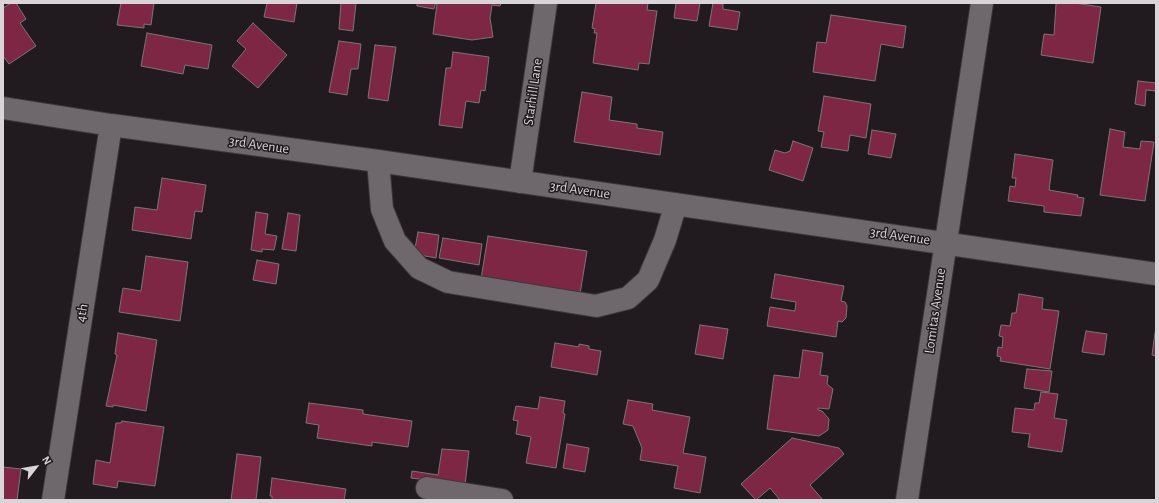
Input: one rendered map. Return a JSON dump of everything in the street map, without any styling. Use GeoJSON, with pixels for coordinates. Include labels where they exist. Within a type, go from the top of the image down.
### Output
{"type":"FeatureCollection","features":[{"type":"Feature","properties":{"kind":"street","name":"Starhill Lane"},"geometry":{"type":"LineString","coordinates":[[520,182],[546,3]]}},
{"type":"Feature","properties":{"kind":"street","name":"Lomitas Avenue"},"geometry":{"type":"LineString","coordinates":[[907,500],[982,3]]}},
{"type":"Feature","properties":{"kind":"street","name":"3rd Avenue"},"geometry":{"type":"LineString","coordinates":[[3,108],[111,125],[378,161],[1156,274]]}},
{"type":"Feature","properties":{"kind":"street","name":"4th"},"geometry":{"type":"LineString","coordinates":[[53,500],[111,125]]}},
{"type":"Feature","properties":{"kind":"street"},"geometry":{"type":"LineString","coordinates":[[378,161],[382,209],[395,241],[419,268],[448,282],[596,306],[628,298],[648,280],[665,240],[676,204]]}},
{"type":"Feature","properties":{"kind":"street"},"geometry":{"type":"LineString","coordinates":[[427,488],[502,500]]}},
{"type":"Feature","properties":{"kind":"building"},"geometry":{"type":"Polygon","coordinates":[[[11,3],[16,3],[26,19],[20,23],[36,46],[9,64],[3,56],[3,8],[11,3]]]}},
{"type":"Feature","properties":{"kind":"building"},"geometry":{"type":"Polygon","coordinates":[[[121,3],[154,3],[151,25],[144,24],[144,28],[117,25],[121,3]]]}},
{"type":"Feature","properties":{"kind":"building"},"geometry":{"type":"Polygon","coordinates":[[[267,3],[297,3],[294,22],[264,17],[267,3]]]}},
{"type":"Feature","properties":{"kind":"building"},"geometry":{"type":"Polygon","coordinates":[[[341,3],[356,3],[353,31],[339,29],[341,3]]]}},
{"type":"Feature","properties":{"kind":"building"},"geometry":{"type":"Polygon","coordinates":[[[417,3],[501,3],[500,6],[492,5],[490,18],[493,37],[472,40],[433,34],[437,4],[435,4],[434,9],[417,6],[417,3]]]}},
{"type":"Feature","properties":{"kind":"building"},"geometry":{"type":"Polygon","coordinates":[[[596,3],[648,3],[647,10],[657,11],[649,64],[639,63],[638,70],[593,63],[597,33],[594,33],[595,29],[592,28],[596,3]]]}},
{"type":"Feature","properties":{"kind":"building"},"geometry":{"type":"Polygon","coordinates":[[[676,3],[700,3],[697,21],[674,18],[676,3]]]}},
{"type":"Feature","properties":{"kind":"building"},"geometry":{"type":"Polygon","coordinates":[[[713,3],[723,4],[723,9],[740,12],[737,30],[709,26],[713,3]]]}},
{"type":"Feature","properties":{"kind":"building"},"geometry":{"type":"Polygon","coordinates":[[[1075,3],[1101,7],[1093,63],[1041,55],[1044,34],[1054,35],[1056,4],[1075,3]]]}},
{"type":"Feature","properties":{"kind":"building"},"geometry":{"type":"Polygon","coordinates":[[[831,15],[906,26],[903,48],[881,44],[875,81],[813,72],[817,42],[826,43],[831,15]]]}},
{"type":"Feature","properties":{"kind":"building"},"geometry":{"type":"Polygon","coordinates":[[[253,23],[287,55],[258,88],[232,66],[246,49],[237,41],[253,23]]]}},
{"type":"Feature","properties":{"kind":"building"},"geometry":{"type":"Polygon","coordinates":[[[147,33],[212,45],[208,69],[185,65],[183,74],[141,66],[147,33]]]}},
{"type":"Feature","properties":{"kind":"building"},"geometry":{"type":"Polygon","coordinates":[[[339,41],[361,44],[358,69],[351,69],[347,95],[329,92],[339,41]]]}},
{"type":"Feature","properties":{"kind":"building"},"geometry":{"type":"Polygon","coordinates":[[[375,45],[396,47],[388,101],[368,98],[375,45]]]}},
{"type":"Feature","properties":{"kind":"building"},"geometry":{"type":"Polygon","coordinates":[[[453,52],[489,57],[485,91],[481,90],[479,103],[466,101],[462,128],[439,125],[446,68],[451,68],[453,52]]]}},
{"type":"Feature","properties":{"kind":"building"},"geometry":{"type":"Polygon","coordinates":[[[1138,81],[1156,83],[1156,91],[1146,90],[1145,106],[1135,104],[1138,81]]]}},
{"type":"Feature","properties":{"kind":"building"},"geometry":{"type":"Polygon","coordinates":[[[582,92],[612,97],[609,120],[637,124],[637,128],[663,132],[660,155],[574,142],[582,92]]]}},
{"type":"Feature","properties":{"kind":"building"},"geometry":{"type":"Polygon","coordinates":[[[824,96],[871,104],[866,138],[850,135],[848,151],[821,147],[824,132],[818,131],[824,96]]]}},
{"type":"Feature","properties":{"kind":"building"},"geometry":{"type":"Polygon","coordinates":[[[1110,129],[1125,132],[1123,147],[1140,149],[1141,141],[1154,142],[1145,201],[1100,195],[1110,129]]]}},
{"type":"Feature","properties":{"kind":"building"},"geometry":{"type":"Polygon","coordinates":[[[872,130],[896,134],[891,158],[868,154],[872,130]]]}},
{"type":"Feature","properties":{"kind":"building"},"geometry":{"type":"Polygon","coordinates":[[[793,141],[813,148],[803,181],[769,170],[775,150],[785,153],[790,151],[793,141]]]}},
{"type":"Feature","properties":{"kind":"building"},"geometry":{"type":"Polygon","coordinates":[[[1015,154],[1053,160],[1049,190],[1078,195],[1077,197],[1084,198],[1081,216],[1044,212],[1044,206],[1008,201],[1010,186],[1015,187],[1016,178],[1012,178],[1015,154]]]}},
{"type":"Feature","properties":{"kind":"building"},"geometry":{"type":"Polygon","coordinates":[[[162,178],[206,185],[202,212],[195,211],[191,239],[132,230],[135,207],[157,210],[162,178]]]}},
{"type":"Feature","properties":{"kind":"building"},"geometry":{"type":"Polygon","coordinates":[[[256,212],[268,214],[265,234],[277,236],[274,250],[262,249],[262,252],[251,250],[256,212]]]}},
{"type":"Feature","properties":{"kind":"building"},"geometry":{"type":"Polygon","coordinates":[[[288,213],[300,215],[296,251],[282,249],[288,213]]]}},
{"type":"Feature","properties":{"kind":"building"},"geometry":{"type":"Polygon","coordinates":[[[418,232],[439,235],[436,258],[414,254],[418,232]]]}},
{"type":"Feature","properties":{"kind":"building"},"geometry":{"type":"Polygon","coordinates":[[[488,236],[587,251],[580,294],[481,279],[488,236]]]}},
{"type":"Feature","properties":{"kind":"building"},"geometry":{"type":"Polygon","coordinates":[[[443,238],[482,244],[479,265],[439,258],[443,238]]]}},
{"type":"Feature","properties":{"kind":"building"},"geometry":{"type":"Polygon","coordinates":[[[146,256],[188,262],[180,321],[119,312],[123,288],[141,291],[146,256]]]}},
{"type":"Feature","properties":{"kind":"building"},"geometry":{"type":"Polygon","coordinates":[[[257,260],[279,264],[276,284],[253,280],[257,260]]]}},
{"type":"Feature","properties":{"kind":"building"},"geometry":{"type":"Polygon","coordinates":[[[775,274],[844,286],[841,301],[845,302],[847,306],[846,318],[842,322],[838,321],[836,337],[767,326],[770,307],[795,311],[796,302],[771,298],[775,274]]]}},
{"type":"Feature","properties":{"kind":"building"},"geometry":{"type":"Polygon","coordinates":[[[1019,294],[1043,298],[1042,309],[1059,311],[1050,369],[1000,361],[1001,357],[997,356],[998,347],[1002,348],[1003,337],[999,336],[1001,325],[1010,326],[1012,313],[1016,313],[1019,294]]]}},
{"type":"Feature","properties":{"kind":"building"},"geometry":{"type":"Polygon","coordinates":[[[700,325],[728,329],[723,359],[695,354],[700,325]]]}},
{"type":"Feature","properties":{"kind":"building"},"geometry":{"type":"Polygon","coordinates":[[[1156,326],[1156,356],[1152,355],[1156,326]]]}},
{"type":"Feature","properties":{"kind":"building"},"geometry":{"type":"Polygon","coordinates":[[[1086,331],[1107,334],[1104,355],[1082,352],[1086,331]]]}},
{"type":"Feature","properties":{"kind":"building"},"geometry":{"type":"Polygon","coordinates":[[[118,333],[157,340],[146,411],[113,405],[113,407],[106,406],[117,355],[115,354],[118,333]]]}},
{"type":"Feature","properties":{"kind":"building"},"geometry":{"type":"Polygon","coordinates":[[[555,343],[579,347],[579,344],[589,346],[589,349],[601,351],[597,375],[551,367],[555,343]]]}},
{"type":"Feature","properties":{"kind":"building"},"geometry":{"type":"Polygon","coordinates":[[[803,350],[823,353],[820,375],[828,376],[827,384],[833,389],[829,409],[818,408],[818,410],[822,411],[829,419],[828,430],[819,436],[767,429],[774,375],[799,378],[803,350]]]}},
{"type":"Feature","properties":{"kind":"building"},"geometry":{"type":"Polygon","coordinates":[[[1027,369],[1052,371],[1049,392],[1024,388],[1027,369]]]}},
{"type":"Feature","properties":{"kind":"building"},"geometry":{"type":"Polygon","coordinates":[[[1041,392],[1058,394],[1054,418],[1067,420],[1062,452],[1028,447],[1030,434],[1012,432],[1015,408],[1034,410],[1035,403],[1039,403],[1041,392]]]}},
{"type":"Feature","properties":{"kind":"building"},"geometry":{"type":"Polygon","coordinates":[[[540,397],[565,401],[563,413],[565,414],[556,468],[526,463],[531,437],[516,434],[518,421],[513,420],[516,406],[538,409],[540,397]]]}},
{"type":"Feature","properties":{"kind":"building"},"geometry":{"type":"Polygon","coordinates":[[[628,400],[653,404],[652,410],[690,417],[683,453],[706,457],[700,493],[674,488],[678,466],[640,460],[642,448],[633,426],[623,424],[628,400]]]}},
{"type":"Feature","properties":{"kind":"building"},"geometry":{"type":"Polygon","coordinates":[[[309,403],[363,410],[363,414],[412,421],[408,447],[372,442],[372,446],[317,438],[319,425],[306,423],[309,403]]]}},
{"type":"Feature","properties":{"kind":"building"},"geometry":{"type":"Polygon","coordinates":[[[122,421],[164,427],[155,486],[118,481],[117,488],[93,484],[96,460],[110,463],[116,423],[121,423],[122,421]]]}},
{"type":"Feature","properties":{"kind":"building"},"geometry":{"type":"Polygon","coordinates":[[[792,438],[839,448],[844,454],[810,485],[823,500],[780,500],[770,488],[756,500],[741,484],[792,438]]]}},
{"type":"Feature","properties":{"kind":"building"},"geometry":{"type":"Polygon","coordinates":[[[567,444],[589,448],[585,472],[563,468],[567,444]]]}},
{"type":"Feature","properties":{"kind":"building"},"geometry":{"type":"Polygon","coordinates":[[[442,449],[469,451],[465,485],[411,478],[412,471],[438,475],[442,449]]]}},
{"type":"Feature","properties":{"kind":"building"},"geometry":{"type":"Polygon","coordinates":[[[237,454],[261,457],[256,500],[231,500],[237,454]]]}},
{"type":"Feature","properties":{"kind":"building"},"geometry":{"type":"Polygon","coordinates":[[[3,467],[21,469],[17,500],[3,500],[3,467]]]}},
{"type":"Feature","properties":{"kind":"building"},"geometry":{"type":"Polygon","coordinates":[[[272,478],[346,489],[344,500],[272,500],[272,496],[270,496],[272,478]]]}}]}
